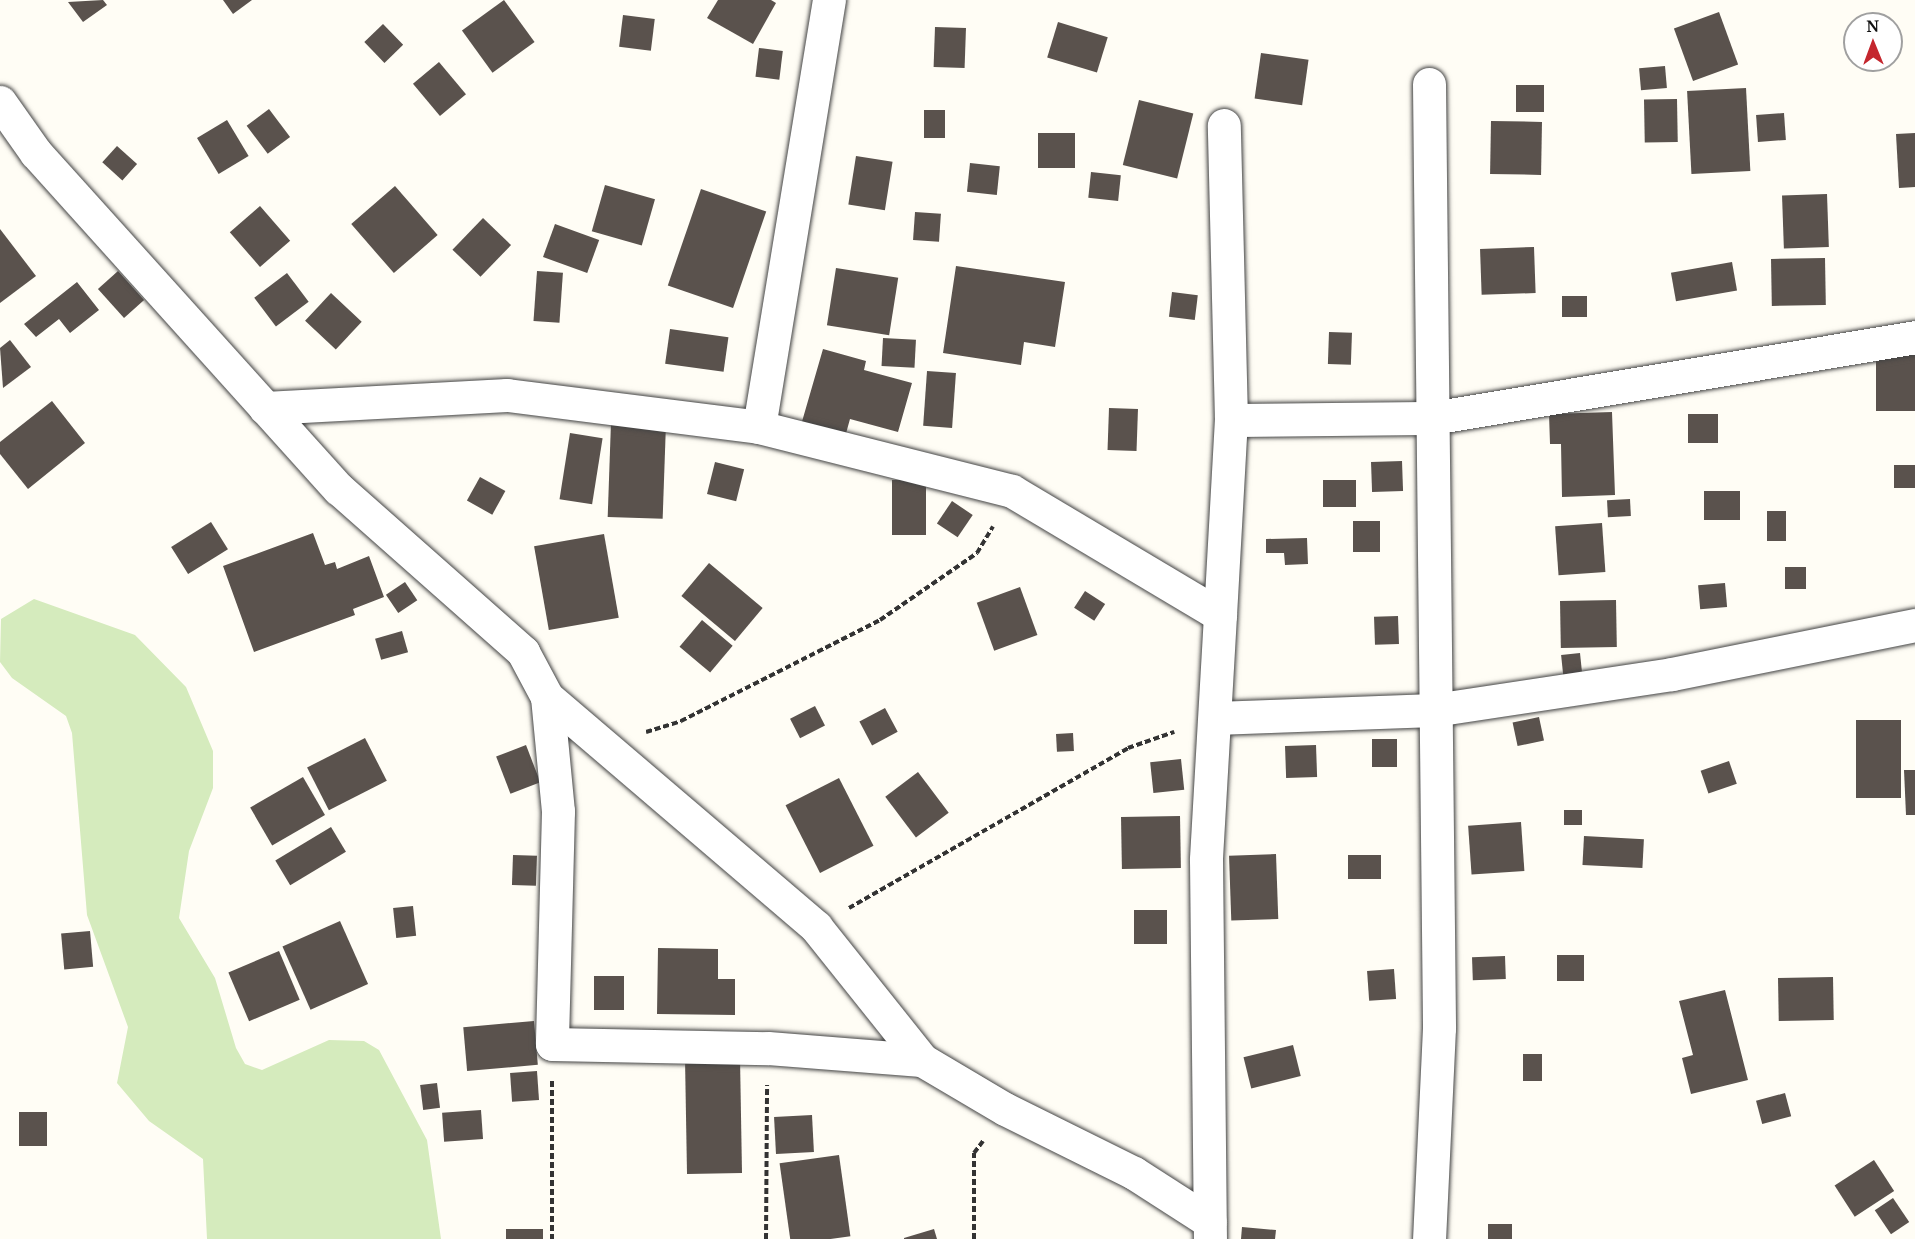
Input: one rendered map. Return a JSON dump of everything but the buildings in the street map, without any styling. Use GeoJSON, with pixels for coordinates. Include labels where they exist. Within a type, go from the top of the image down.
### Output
{"type":"FeatureCollection","features":[{"type":"Feature","properties":{"kind":"street"},"geometry":{"type":"LineString","coordinates":[[759,427],[830,0]]}},
{"type":"Feature","properties":{"kind":"street"},"geometry":{"type":"LineString","coordinates":[[1429,84],[1439,1028],[1429,1239]]}},
{"type":"Feature","properties":{"kind":"street"},"geometry":{"type":"LineString","coordinates":[[0,102],[36,153],[339,489],[523,652],[547,697],[816,927],[922,1060],[1005,1109],[1134,1173],[1210,1230]]}},
{"type":"Feature","properties":{"kind":"street"},"geometry":{"type":"LineString","coordinates":[[1210,1230],[1206,860],[1231,420],[1224,125]]}},
{"type":"Feature","properties":{"kind":"street"},"geometry":{"type":"LineString","coordinates":[[1231,420],[1432,418],[1915,337]]}},
{"type":"Feature","properties":{"kind":"street"},"geometry":{"type":"LineString","coordinates":[[265,408],[507,394],[759,427],[1012,491],[1220,615]]}},
{"type":"Feature","properties":{"kind":"street"},"geometry":{"type":"LineString","coordinates":[[1215,718],[1434,710],[1672,674],[1915,625]]}},
{"type":"Feature","properties":{"kind":"street"},"geometry":{"type":"LineString","coordinates":[[547,697],[558,811],[552,1044],[768,1048],[922,1060]]}},
{"type":"Feature","properties":{"kind":"path"},"geometry":{"type":"LineString","coordinates":[[603,744],[681,721],[880,620],[977,553],[1012,491]]}},
{"type":"Feature","properties":{"kind":"path"},"geometry":{"type":"LineString","coordinates":[[816,927],[1128,748],[1215,718]]}},
{"type":"Feature","properties":{"kind":"path"},"geometry":{"type":"LineString","coordinates":[[552,1044],[552,1239]]}},
{"type":"Feature","properties":{"kind":"path"},"geometry":{"type":"LineString","coordinates":[[766,1239],[768,1048]]}},
{"type":"Feature","properties":{"kind":"path"},"geometry":{"type":"LineString","coordinates":[[974,1239],[974,1153],[1005,1109]]}},
{"type":"Feature","properties":{"kind":"green space"},"geometry":{"type":"Polygon","coordinates":[[[34,599],[135,635],[186,687],[213,751],[213,788],[189,851],[179,918],[215,978],[236,1048],[245,1064],[262,1070],[329,1040],[364,1041],[379,1050],[427,1140],[441,1239],[207,1239],[203,1159],[149,1121],[117,1083],[128,1027],[87,915],[72,733],[66,716],[12,678],[0,662],[1,619],[34,599]]]}}]}
